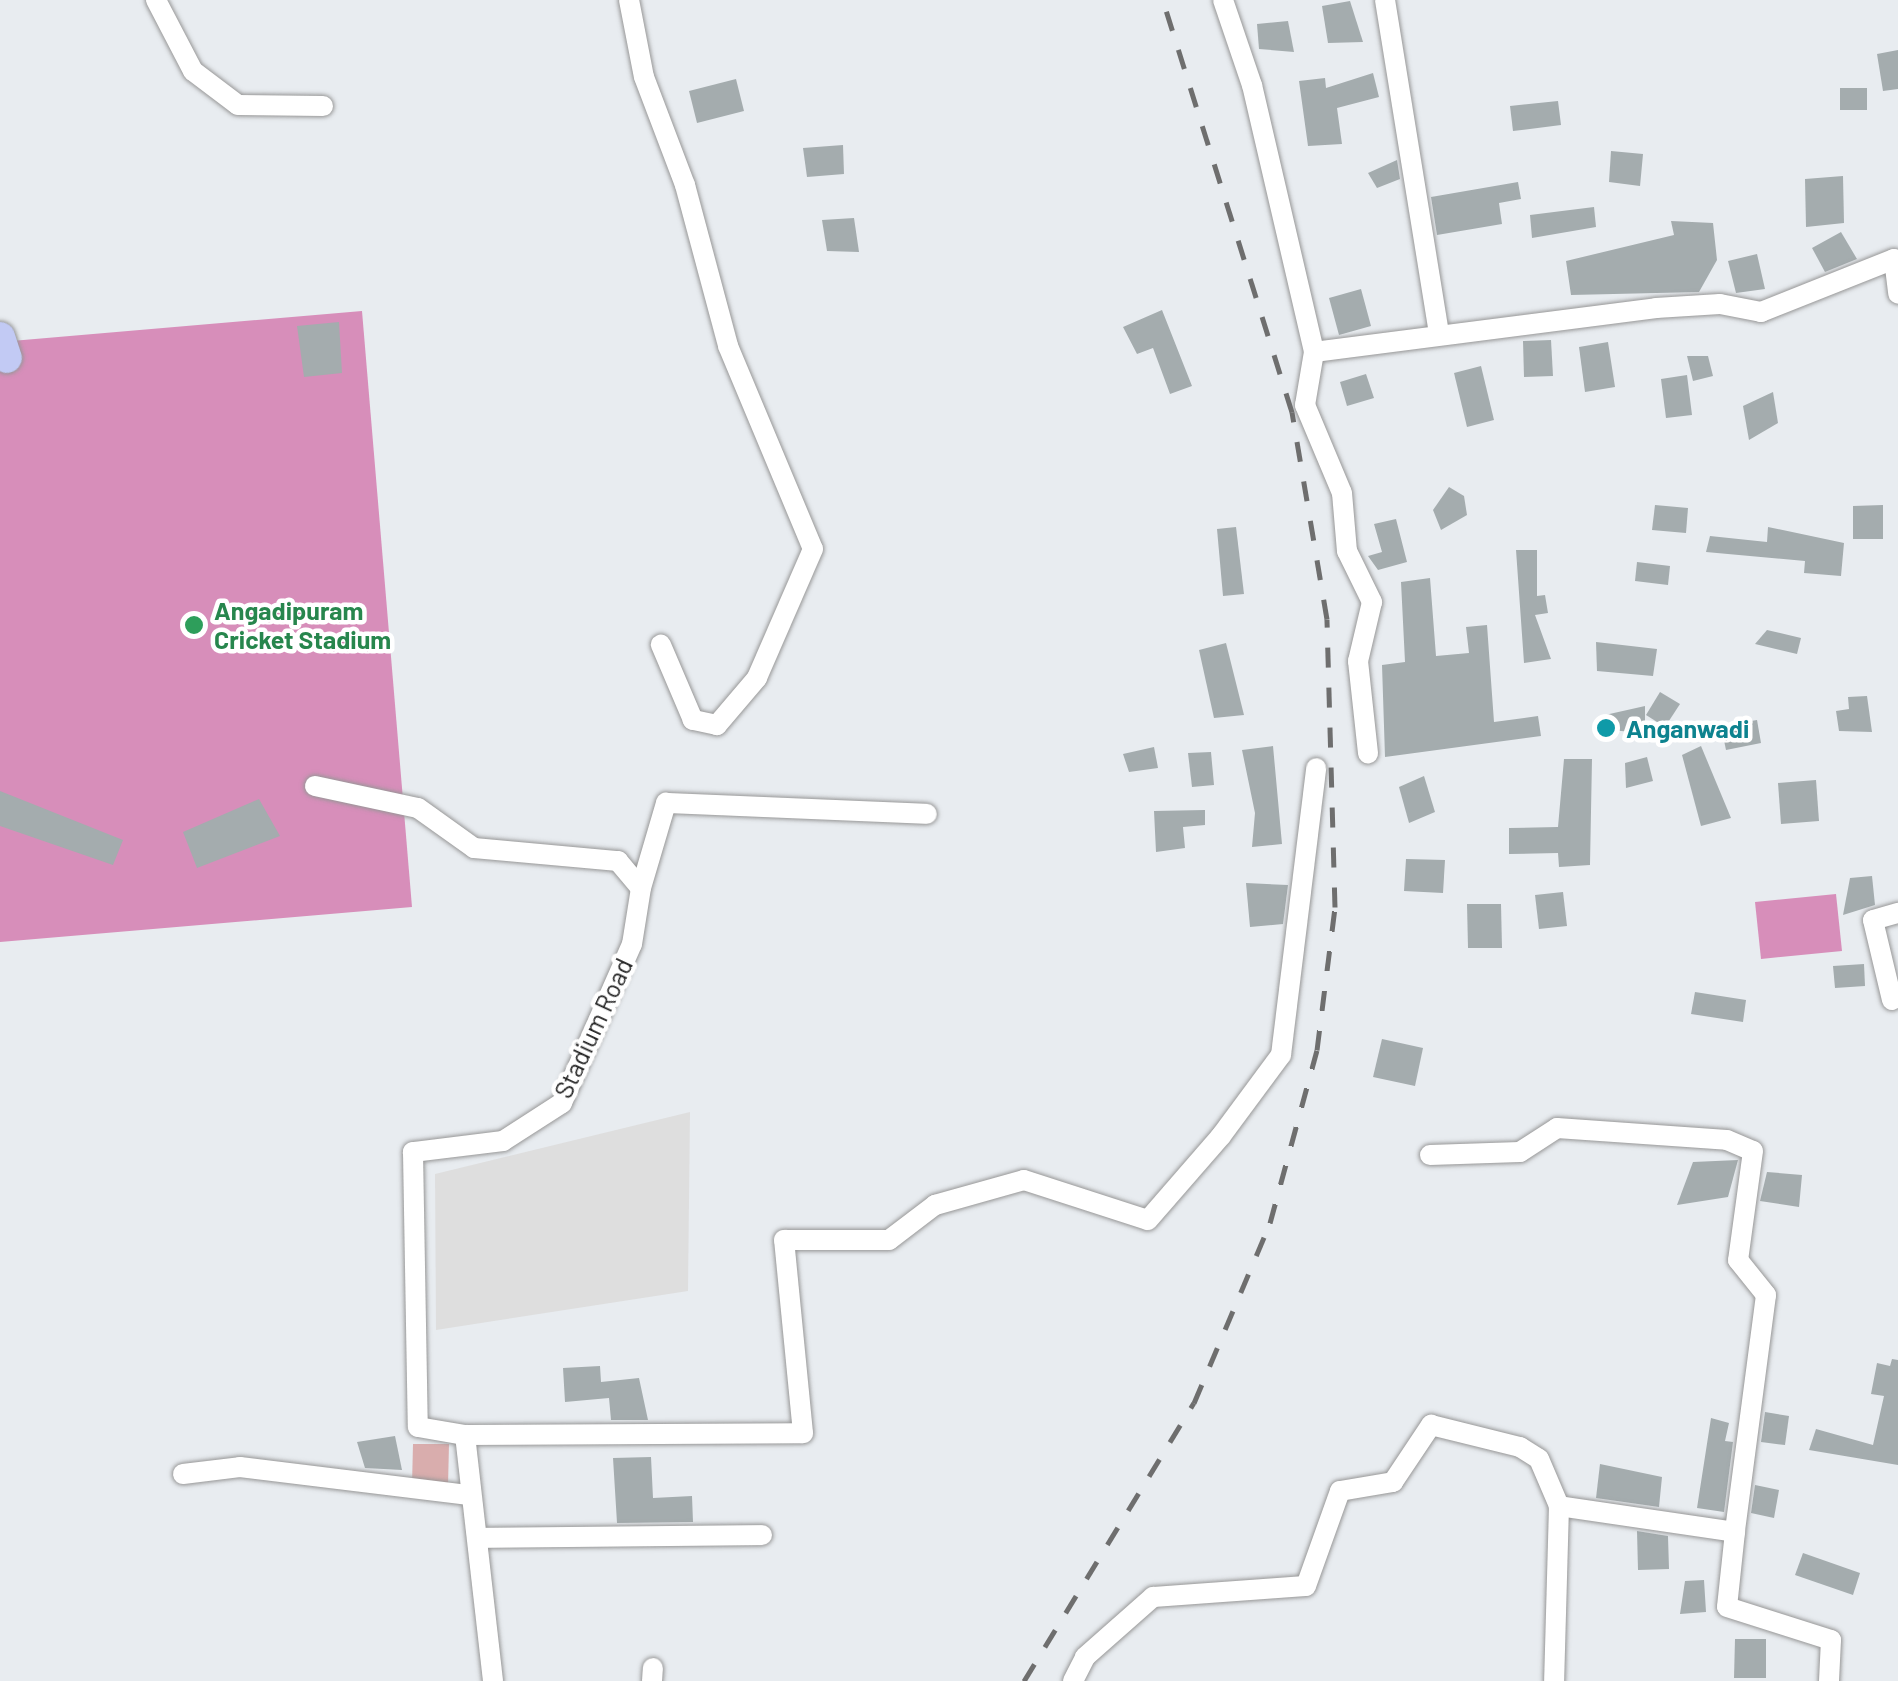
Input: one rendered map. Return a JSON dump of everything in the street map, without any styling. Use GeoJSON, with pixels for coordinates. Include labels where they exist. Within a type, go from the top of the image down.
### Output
{"type":"FeatureCollection","features":[{"type":"Feature","properties":{"kind":"street"},"geometry":{"type":"LineString","coordinates":[[156,0],[193,71],[238,105],[323,106]]}},
{"type":"Feature","properties":{"kind":"street"},"geometry":{"type":"LineString","coordinates":[[629,0],[644,77],[685,185],[728,346],[813,549],[757,678],[717,726],[693,720],[661,645]]}},
{"type":"Feature","properties":{"kind":"street"},"geometry":{"type":"LineString","coordinates":[[1223,0],[1252,85],[1314,352],[1305,405],[1342,494],[1347,551],[1372,602],[1358,660],[1368,753]]}},
{"type":"Feature","properties":{"kind":"street"},"geometry":{"type":"LineString","coordinates":[[1384,0],[1439,333]]}},
{"type":"Feature","properties":{"kind":"street"},"geometry":{"type":"LineString","coordinates":[[1314,352],[1656,308],[1720,304],[1761,312],[1896,253],[1898,294]]}},
{"type":"Feature","properties":{"kind":"street"},"geometry":{"type":"LineString","coordinates":[[494,1681],[469,1496],[465,1435],[803,1433],[784,1240],[889,1240],[935,1205],[1024,1180],[1148,1220],[1280,1055],[1316,768]]}},
{"type":"Feature","properties":{"kind":"street"},"geometry":{"type":"LineString","coordinates":[[315,786],[418,808],[474,848],[618,861],[641,888]]}},
{"type":"Feature","properties":{"kind":"street"},"geometry":{"type":"LineString","coordinates":[[641,888],[666,803],[927,814]]}},
{"type":"Feature","properties":{"kind":"street","name":"Stadium Road"},"geometry":{"type":"LineString","coordinates":[[465,1435],[418,1427],[413,1152],[503,1141],[562,1103],[632,944],[641,888]]}},
{"type":"Feature","properties":{"kind":"street"},"geometry":{"type":"LineString","coordinates":[[1892,1000],[1874,920],[1898,913]]}},
{"type":"Feature","properties":{"kind":"street"},"geometry":{"type":"LineString","coordinates":[[1430,1155],[1520,1152],[1557,1128],[1727,1140],[1753,1150],[1738,1260],[1766,1295],[1726,1607],[1830,1640],[1829,1681]]}},
{"type":"Feature","properties":{"kind":"street"},"geometry":{"type":"LineString","coordinates":[[1074,1681],[1084,1656],[1153,1597],[1306,1586],[1340,1491],[1393,1482],[1431,1425],[1520,1447],[1539,1459],[1559,1506],[1554,1681]]}},
{"type":"Feature","properties":{"kind":"street"},"geometry":{"type":"LineString","coordinates":[[183,1474],[240,1467],[469,1496]]}},
{"type":"Feature","properties":{"kind":"street"},"geometry":{"type":"LineString","coordinates":[[1559,1506],[1735,1532]]}},
{"type":"Feature","properties":{"kind":"street"},"geometry":{"type":"LineString","coordinates":[[477,1538],[762,1535]]}},
{"type":"Feature","properties":{"kind":"shaded area","name":"Angadipuram Cricket Stadium"},"geometry":{"type":"Polygon","coordinates":[[[362,311],[412,907],[0,942],[0,342],[362,311]]]}},
{"type":"Feature","properties":{"kind":"shaded area"},"geometry":{"type":"Polygon","coordinates":[[[1836,894],[1842,951],[1761,959],[1755,902],[1836,894]]]}},
{"type":"Feature","properties":{"kind":"shaded area"},"geometry":{"type":"Polygon","coordinates":[[[690,1112],[688,1291],[436,1330],[435,1174],[690,1112]]]}},
{"type":"Feature","properties":{"kind":"shaded area"},"geometry":{"type":"Polygon","coordinates":[[[413,1444],[449,1444],[448,1486],[412,1485],[413,1444]]]}},
{"type":"Feature","properties":{"kind":"building"},"geometry":{"type":"Polygon","coordinates":[[[1350,1],[1363,42],[1328,43],[1322,6],[1350,1]]]}},
{"type":"Feature","properties":{"kind":"building"},"geometry":{"type":"Polygon","coordinates":[[[1288,21],[1294,52],[1259,49],[1257,24],[1288,21]]]}},
{"type":"Feature","properties":{"kind":"building"},"geometry":{"type":"Polygon","coordinates":[[[1898,50],[1898,89],[1883,91],[1877,54],[1898,50]]]}},
{"type":"Feature","properties":{"kind":"building"},"geometry":{"type":"Polygon","coordinates":[[[1373,73],[1379,97],[1337,108],[1342,144],[1308,146],[1299,81],[1325,78],[1326,88],[1373,73]]]}},
{"type":"Feature","properties":{"kind":"building"},"geometry":{"type":"Polygon","coordinates":[[[736,79],[744,111],[697,123],[689,91],[736,79]]]}},
{"type":"Feature","properties":{"kind":"building"},"geometry":{"type":"Polygon","coordinates":[[[1840,88],[1867,88],[1867,110],[1840,110],[1840,88]]]}},
{"type":"Feature","properties":{"kind":"building"},"geometry":{"type":"Polygon","coordinates":[[[1558,101],[1561,125],[1513,131],[1510,106],[1558,101]]]}},
{"type":"Feature","properties":{"kind":"building"},"geometry":{"type":"Polygon","coordinates":[[[843,145],[844,174],[807,177],[803,148],[843,145]]]}},
{"type":"Feature","properties":{"kind":"building"},"geometry":{"type":"Polygon","coordinates":[[[1611,151],[1643,154],[1640,186],[1609,182],[1611,151]]]}},
{"type":"Feature","properties":{"kind":"building"},"geometry":{"type":"Polygon","coordinates":[[[1397,160],[1400,179],[1377,188],[1368,173],[1397,160]]]}},
{"type":"Feature","properties":{"kind":"building"},"geometry":{"type":"Polygon","coordinates":[[[1843,176],[1844,223],[1806,227],[1805,179],[1843,176]]]}},
{"type":"Feature","properties":{"kind":"building"},"geometry":{"type":"Polygon","coordinates":[[[1518,182],[1521,199],[1499,203],[1502,224],[1437,235],[1431,197],[1518,182]]]}},
{"type":"Feature","properties":{"kind":"building"},"geometry":{"type":"Polygon","coordinates":[[[1594,207],[1596,227],[1532,238],[1530,215],[1594,207]]]}},
{"type":"Feature","properties":{"kind":"building"},"geometry":{"type":"Polygon","coordinates":[[[854,218],[859,252],[827,251],[822,220],[854,218]]]}},
{"type":"Feature","properties":{"kind":"building"},"geometry":{"type":"Polygon","coordinates":[[[1671,221],[1713,223],[1717,260],[1699,292],[1571,295],[1566,261],[1674,235],[1671,221]]]}},
{"type":"Feature","properties":{"kind":"building"},"geometry":{"type":"Polygon","coordinates":[[[1841,232],[1857,259],[1825,272],[1812,248],[1841,232]]]}},
{"type":"Feature","properties":{"kind":"building"},"geometry":{"type":"Polygon","coordinates":[[[1757,254],[1765,289],[1736,293],[1728,261],[1757,254]]]}},
{"type":"Feature","properties":{"kind":"building"},"geometry":{"type":"Polygon","coordinates":[[[1361,289],[1371,326],[1339,335],[1329,298],[1361,289]]]}},
{"type":"Feature","properties":{"kind":"building"},"geometry":{"type":"Polygon","coordinates":[[[1162,310],[1192,386],[1170,394],[1153,348],[1137,354],[1123,327],[1162,310]]]}},
{"type":"Feature","properties":{"kind":"building"},"geometry":{"type":"Polygon","coordinates":[[[339,322],[342,373],[304,377],[297,326],[339,322]]]}},
{"type":"Feature","properties":{"kind":"building"},"geometry":{"type":"Polygon","coordinates":[[[1551,340],[1553,376],[1524,377],[1523,341],[1551,340]]]}},
{"type":"Feature","properties":{"kind":"building"},"geometry":{"type":"Polygon","coordinates":[[[1608,342],[1615,387],[1585,392],[1579,347],[1608,342]]]}},
{"type":"Feature","properties":{"kind":"building"},"geometry":{"type":"Polygon","coordinates":[[[1687,356],[1708,356],[1713,376],[1693,381],[1687,356]]]}},
{"type":"Feature","properties":{"kind":"building"},"geometry":{"type":"Polygon","coordinates":[[[1481,366],[1494,420],[1467,427],[1454,373],[1481,366]]]}},
{"type":"Feature","properties":{"kind":"building"},"geometry":{"type":"Polygon","coordinates":[[[1366,374],[1374,398],[1347,406],[1340,382],[1366,374]]]}},
{"type":"Feature","properties":{"kind":"building"},"geometry":{"type":"Polygon","coordinates":[[[1687,375],[1692,415],[1666,418],[1661,379],[1687,375]]]}},
{"type":"Feature","properties":{"kind":"building"},"geometry":{"type":"Polygon","coordinates":[[[1773,392],[1778,423],[1749,440],[1743,406],[1773,392]]]}},
{"type":"Feature","properties":{"kind":"building"},"geometry":{"type":"Polygon","coordinates":[[[1449,487],[1464,496],[1467,515],[1441,530],[1433,510],[1449,487]]]}},
{"type":"Feature","properties":{"kind":"building"},"geometry":{"type":"Polygon","coordinates":[[[1655,505],[1688,508],[1686,533],[1652,530],[1655,505]]]}},
{"type":"Feature","properties":{"kind":"building"},"geometry":{"type":"Polygon","coordinates":[[[1883,505],[1883,539],[1853,539],[1853,506],[1883,505]]]}},
{"type":"Feature","properties":{"kind":"building"},"geometry":{"type":"Polygon","coordinates":[[[1396,519],[1407,562],[1378,570],[1368,556],[1382,552],[1374,524],[1396,519]]]}},
{"type":"Feature","properties":{"kind":"building"},"geometry":{"type":"Polygon","coordinates":[[[1236,527],[1244,594],[1223,596],[1217,529],[1236,527]]]}},
{"type":"Feature","properties":{"kind":"building"},"geometry":{"type":"Polygon","coordinates":[[[1768,527],[1844,543],[1841,576],[1804,573],[1805,561],[1706,552],[1710,536],[1767,542],[1768,527]]]}},
{"type":"Feature","properties":{"kind":"building"},"geometry":{"type":"Polygon","coordinates":[[[1516,550],[1537,550],[1537,596],[1545,595],[1548,613],[1535,615],[1551,659],[1524,663],[1516,550]]]}},
{"type":"Feature","properties":{"kind":"building"},"geometry":{"type":"Polygon","coordinates":[[[1637,562],[1670,566],[1668,585],[1635,581],[1637,562]]]}},
{"type":"Feature","properties":{"kind":"building"},"geometry":{"type":"Polygon","coordinates":[[[1430,578],[1436,656],[1469,653],[1466,627],[1487,625],[1494,722],[1538,716],[1541,736],[1385,757],[1382,665],[1405,662],[1401,582],[1430,578]]]}},
{"type":"Feature","properties":{"kind":"building"},"geometry":{"type":"Polygon","coordinates":[[[1767,630],[1801,638],[1797,654],[1755,644],[1767,630]]]}},
{"type":"Feature","properties":{"kind":"building"},"geometry":{"type":"Polygon","coordinates":[[[1596,642],[1657,649],[1653,676],[1597,671],[1596,642]]]}},
{"type":"Feature","properties":{"kind":"building"},"geometry":{"type":"Polygon","coordinates":[[[1226,643],[1244,715],[1214,718],[1199,650],[1226,643]]]}},
{"type":"Feature","properties":{"kind":"building"},"geometry":{"type":"Polygon","coordinates":[[[1660,692],[1680,704],[1665,727],[1646,715],[1660,692]]]}},
{"type":"Feature","properties":{"kind":"building"},"geometry":{"type":"Polygon","coordinates":[[[1867,696],[1872,732],[1839,731],[1836,711],[1849,709],[1848,697],[1867,696]]]}},
{"type":"Feature","properties":{"kind":"building"},"geometry":{"type":"Polygon","coordinates":[[[1645,706],[1645,733],[1609,730],[1605,715],[1645,706]]]}},
{"type":"Feature","properties":{"kind":"building"},"geometry":{"type":"Polygon","coordinates":[[[1757,720],[1761,743],[1726,750],[1721,726],[1757,720]]]}},
{"type":"Feature","properties":{"kind":"building"},"geometry":{"type":"Polygon","coordinates":[[[1273,746],[1282,844],[1252,847],[1255,813],[1242,750],[1273,746]]]}},
{"type":"Feature","properties":{"kind":"building"},"geometry":{"type":"Polygon","coordinates":[[[1701,746],[1731,818],[1701,826],[1682,755],[1701,746]]]}},
{"type":"Feature","properties":{"kind":"building"},"geometry":{"type":"Polygon","coordinates":[[[1154,747],[1158,768],[1129,772],[1123,754],[1154,747]]]}},
{"type":"Feature","properties":{"kind":"building"},"geometry":{"type":"Polygon","coordinates":[[[1211,752],[1214,785],[1192,787],[1188,753],[1211,752]]]}},
{"type":"Feature","properties":{"kind":"building"},"geometry":{"type":"Polygon","coordinates":[[[1647,757],[1653,781],[1626,788],[1625,763],[1647,757]]]}},
{"type":"Feature","properties":{"kind":"building"},"geometry":{"type":"Polygon","coordinates":[[[1564,759],[1592,759],[1590,865],[1559,867],[1558,853],[1509,854],[1509,828],[1558,827],[1564,759]]]}},
{"type":"Feature","properties":{"kind":"building"},"geometry":{"type":"Polygon","coordinates":[[[1424,776],[1435,812],[1409,823],[1399,787],[1424,776]]]}},
{"type":"Feature","properties":{"kind":"building"},"geometry":{"type":"Polygon","coordinates":[[[1816,780],[1819,821],[1781,824],[1778,783],[1816,780]]]}},
{"type":"Feature","properties":{"kind":"building"},"geometry":{"type":"Polygon","coordinates":[[[0,791],[123,840],[113,865],[0,826],[0,791]]]}},
{"type":"Feature","properties":{"kind":"building"},"geometry":{"type":"Polygon","coordinates":[[[259,799],[280,836],[197,868],[183,832],[259,799]]]}},
{"type":"Feature","properties":{"kind":"building"},"geometry":{"type":"Polygon","coordinates":[[[1205,810],[1205,825],[1183,827],[1185,848],[1156,852],[1154,811],[1205,810]]]}},
{"type":"Feature","properties":{"kind":"building"},"geometry":{"type":"Polygon","coordinates":[[[1406,859],[1445,860],[1443,893],[1404,891],[1406,859]]]}},
{"type":"Feature","properties":{"kind":"building"},"geometry":{"type":"Polygon","coordinates":[[[1872,876],[1875,905],[1843,915],[1850,878],[1872,876]]]}},
{"type":"Feature","properties":{"kind":"building"},"geometry":{"type":"Polygon","coordinates":[[[1246,883],[1288,885],[1283,924],[1250,927],[1246,883]]]}},
{"type":"Feature","properties":{"kind":"building"},"geometry":{"type":"Polygon","coordinates":[[[1563,892],[1567,926],[1539,929],[1535,895],[1563,892]]]}},
{"type":"Feature","properties":{"kind":"building"},"geometry":{"type":"Polygon","coordinates":[[[1467,904],[1501,904],[1502,948],[1468,948],[1467,904]]]}},
{"type":"Feature","properties":{"kind":"building"},"geometry":{"type":"Polygon","coordinates":[[[1864,964],[1865,986],[1835,988],[1833,966],[1864,964]]]}},
{"type":"Feature","properties":{"kind":"building"},"geometry":{"type":"Polygon","coordinates":[[[1695,992],[1746,1000],[1743,1022],[1691,1014],[1695,992]]]}},
{"type":"Feature","properties":{"kind":"building"},"geometry":{"type":"Polygon","coordinates":[[[1382,1039],[1423,1048],[1415,1086],[1373,1077],[1382,1039]]]}},
{"type":"Feature","properties":{"kind":"building"},"geometry":{"type":"Polygon","coordinates":[[[1738,1160],[1728,1197],[1677,1205],[1693,1162],[1738,1160]]]}},
{"type":"Feature","properties":{"kind":"building"},"geometry":{"type":"Polygon","coordinates":[[[1767,1172],[1802,1175],[1799,1207],[1760,1201],[1767,1172]]]}},
{"type":"Feature","properties":{"kind":"building"},"geometry":{"type":"Polygon","coordinates":[[[1892,1359],[1898,1360],[1898,1465],[1809,1450],[1816,1429],[1873,1445],[1884,1396],[1871,1394],[1877,1363],[1890,1366],[1892,1359]]]}},
{"type":"Feature","properties":{"kind":"building"},"geometry":{"type":"Polygon","coordinates":[[[600,1366],[601,1382],[639,1378],[648,1420],[611,1420],[609,1398],[565,1402],[563,1368],[600,1366]]]}},
{"type":"Feature","properties":{"kind":"building"},"geometry":{"type":"Polygon","coordinates":[[[1765,1412],[1789,1416],[1785,1445],[1761,1442],[1765,1412]]]}},
{"type":"Feature","properties":{"kind":"building"},"geometry":{"type":"Polygon","coordinates":[[[1711,1418],[1729,1423],[1725,1441],[1733,1442],[1724,1512],[1697,1508],[1711,1418]]]}},
{"type":"Feature","properties":{"kind":"building"},"geometry":{"type":"Polygon","coordinates":[[[395,1436],[402,1470],[365,1468],[357,1442],[395,1436]]]}},
{"type":"Feature","properties":{"kind":"building"},"geometry":{"type":"Polygon","coordinates":[[[651,1457],[653,1498],[692,1496],[693,1522],[617,1523],[613,1458],[651,1457]]]}},
{"type":"Feature","properties":{"kind":"building"},"geometry":{"type":"Polygon","coordinates":[[[1600,1464],[1662,1477],[1659,1507],[1596,1498],[1600,1464]]]}},
{"type":"Feature","properties":{"kind":"building"},"geometry":{"type":"Polygon","coordinates":[[[1755,1485],[1779,1490],[1774,1518],[1751,1513],[1755,1485]]]}},
{"type":"Feature","properties":{"kind":"building"},"geometry":{"type":"Polygon","coordinates":[[[1637,1531],[1668,1536],[1669,1569],[1638,1570],[1637,1531]]]}},
{"type":"Feature","properties":{"kind":"building"},"geometry":{"type":"Polygon","coordinates":[[[1803,1553],[1860,1573],[1853,1595],[1795,1575],[1803,1553]]]}},
{"type":"Feature","properties":{"kind":"building"},"geometry":{"type":"Polygon","coordinates":[[[1704,1580],[1706,1612],[1680,1614],[1685,1581],[1704,1580]]]}},
{"type":"Feature","properties":{"kind":"building"},"geometry":{"type":"Polygon","coordinates":[[[1735,1639],[1766,1639],[1766,1678],[1734,1678],[1735,1639]]]}},
{"type":"Feature","properties":{"kind":"railway"},"geometry":{"type":"LineString","coordinates":[[1024,1681],[1194,1403],[1270,1223],[1317,1050],[1335,907],[1327,619],[1292,412],[1163,0]]}},
{"type":"Feature","properties":{"kind":"place","name":"Angadipuram Cricket Stadium"},"geometry":{"type":"Point","coordinates":[194,625]}},
{"type":"Feature","properties":{"kind":"place","name":"Anganwadi"},"geometry":{"type":"Point","coordinates":[1606,728]}}]}
